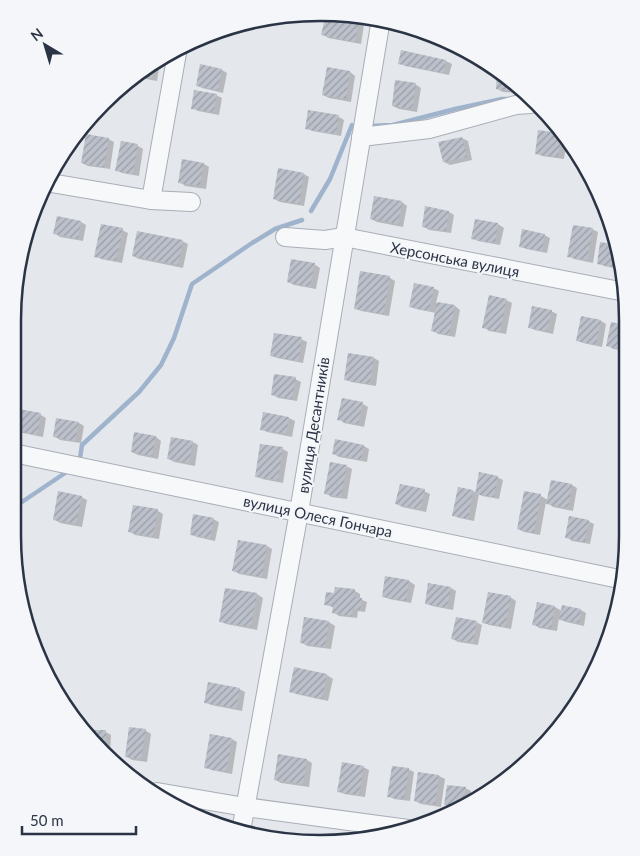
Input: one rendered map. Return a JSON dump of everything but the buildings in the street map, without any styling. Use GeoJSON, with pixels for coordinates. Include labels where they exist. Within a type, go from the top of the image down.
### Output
{"type":"FeatureCollection","features":[{"type":"Feature","properties":{"kind":"street","name":"вулиця Десантників"},"geometry":{"type":"LineString","coordinates":[[242,825],[299,512],[380,27]]}},
{"type":"Feature","properties":{"kind":"street"},"geometry":{"type":"LineString","coordinates":[[151,200],[176,58]]}},
{"type":"Feature","properties":{"kind":"street"},"geometry":{"type":"LineString","coordinates":[[361,137],[429,129],[516,105],[526,104]]}},
{"type":"Feature","properties":{"kind":"street"},"geometry":{"type":"LineString","coordinates":[[54,184],[151,200],[192,202]]}},
{"type":"Feature","properties":{"kind":"street","name":"Херсонська вулиця"},"geometry":{"type":"LineString","coordinates":[[285,237],[325,240],[344,237],[617,290]]}},
{"type":"Feature","properties":{"kind":"street","name":"вулиця Олеся Гончара"},"geometry":{"type":"LineString","coordinates":[[21,455],[615,578]]}},
{"type":"Feature","properties":{"kind":"street"},"geometry":{"type":"LineString","coordinates":[[170,794],[245,807],[390,827]]}},
{"type":"Feature","properties":{"kind":"waterway"},"geometry":{"type":"LineString","coordinates":[[367,126],[393,125],[455,109],[509,99]]}},
{"type":"Feature","properties":{"kind":"waterway"},"geometry":{"type":"LineString","coordinates":[[311,211],[330,179],[352,125]]}},
{"type":"Feature","properties":{"kind":"waterway"},"geometry":{"type":"LineString","coordinates":[[80,458],[82,445],[139,392],[161,365],[174,338],[192,284],[275,229],[302,220]]}},
{"type":"Feature","properties":{"kind":"waterway"},"geometry":{"type":"LineString","coordinates":[[21,503],[68,471]]}}]}
